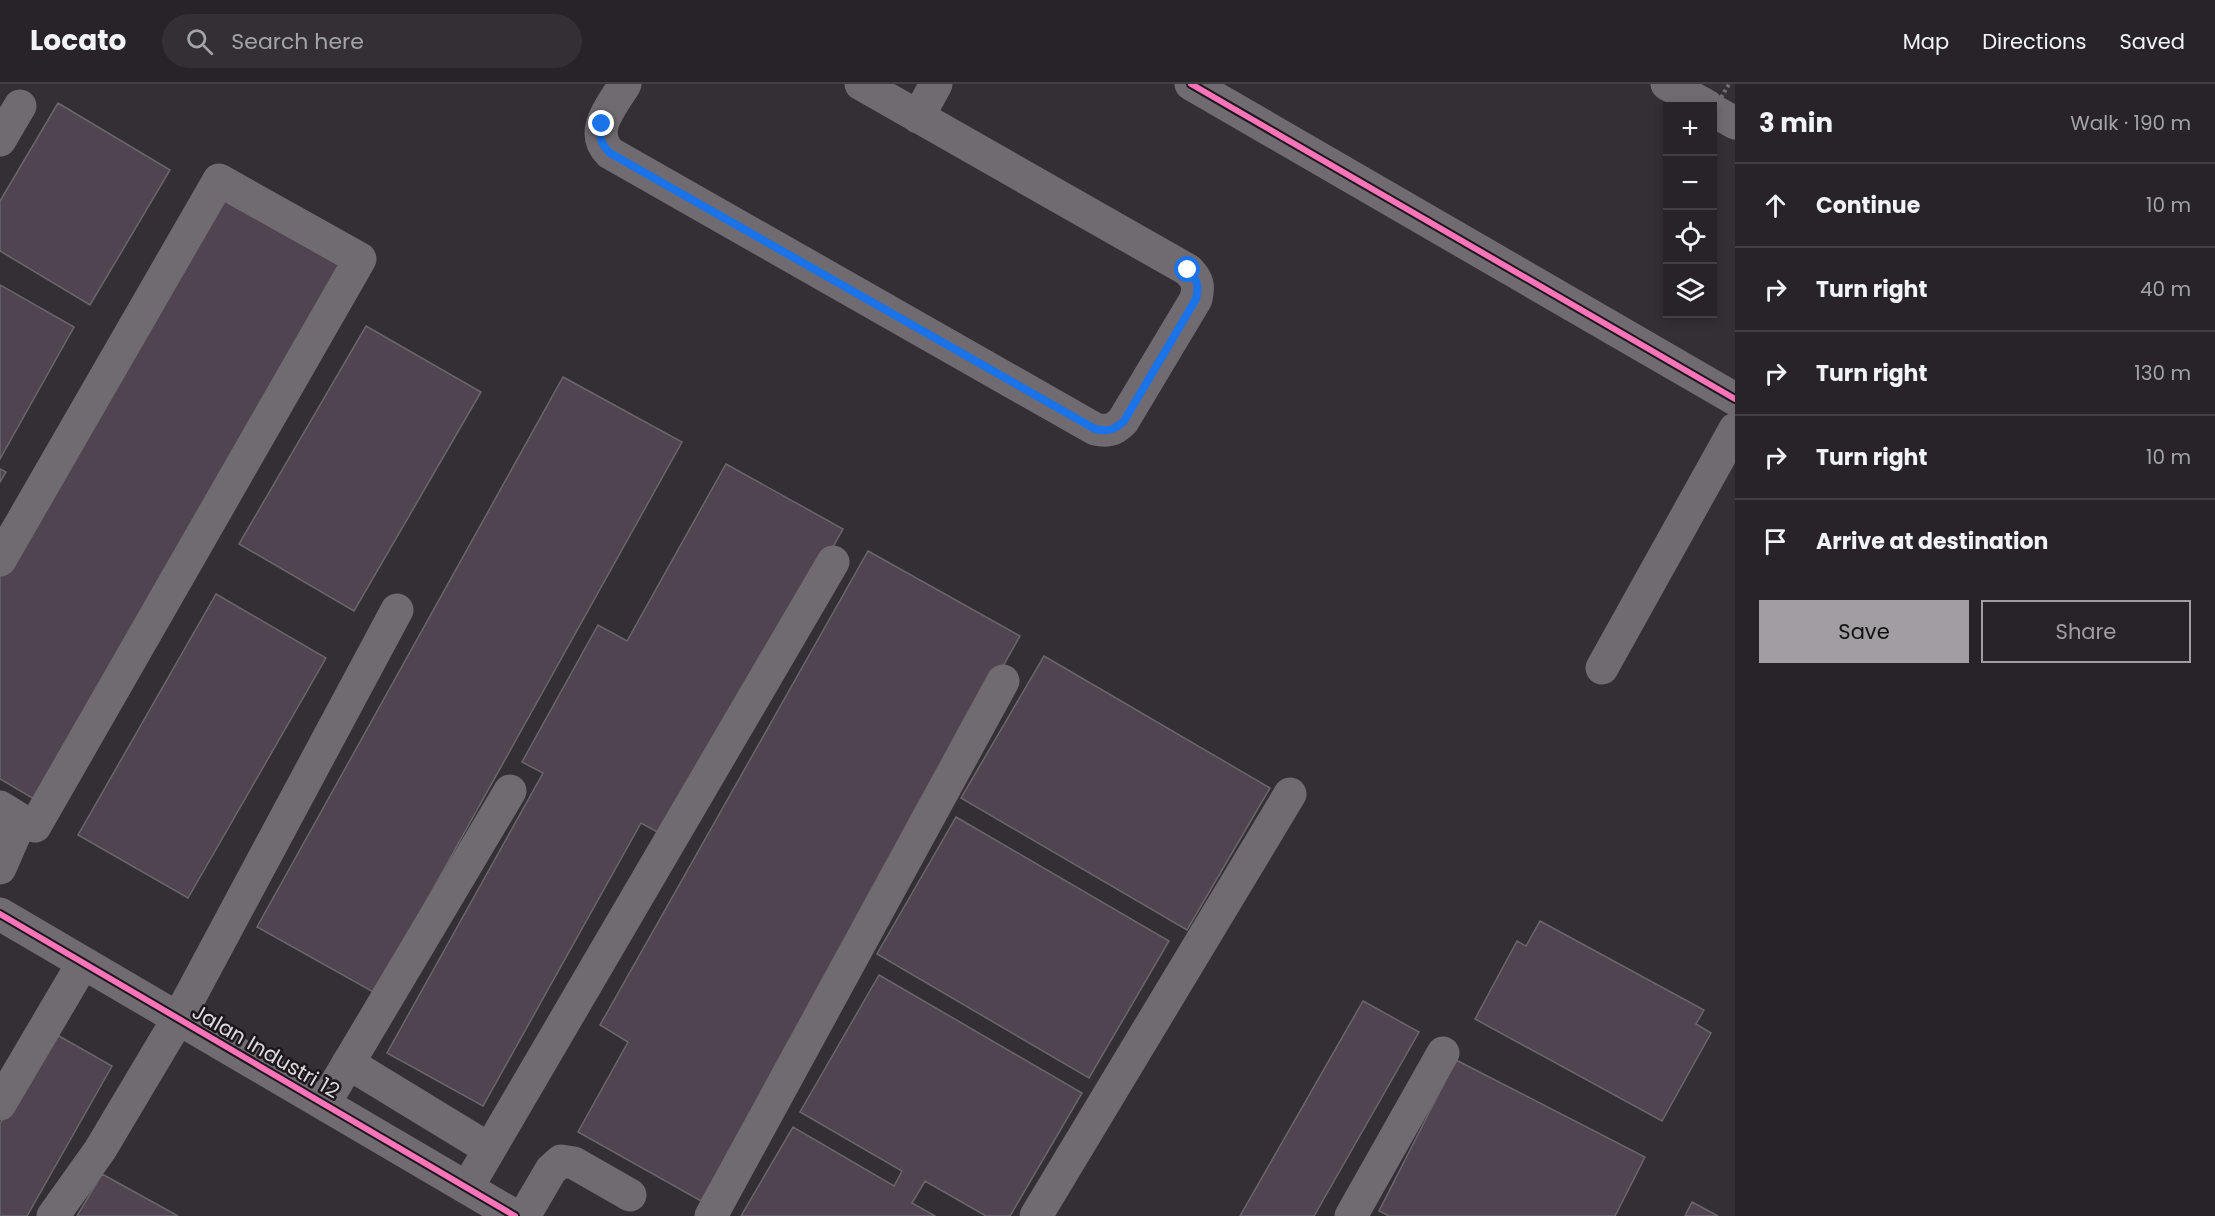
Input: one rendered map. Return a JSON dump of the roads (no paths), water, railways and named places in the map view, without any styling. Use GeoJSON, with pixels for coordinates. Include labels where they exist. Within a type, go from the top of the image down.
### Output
{"type":"FeatureCollection","features":[{"type":"Feature","properties":{"kind":"street"},"geometry":{"type":"LineString","coordinates":[[625,84],[602,124],[599,135],[602,145],[610,153],[1095,429],[1105,432],[1116,429],[1124,421],[1196,299],[1199,289],[1196,278],[1178,264],[861,84]]}},
{"type":"Feature","properties":{"kind":"street"},"geometry":{"type":"LineString","coordinates":[[918,117],[936,84]]}},
{"type":"Feature","properties":{"kind":"street"},"geometry":{"type":"LineString","coordinates":[[1191,84],[1735,399]]}},
{"type":"Feature","properties":{"kind":"street"},"geometry":{"type":"LineString","coordinates":[[1667,84],[1700,102]]}},
{"type":"Feature","properties":{"kind":"street"},"geometry":{"type":"LineString","coordinates":[[0,140],[20,106]]}},
{"type":"Feature","properties":{"kind":"street"},"geometry":{"type":"LineString","coordinates":[[1717,113],[1735,123]]}},
{"type":"Feature","properties":{"kind":"street"},"geometry":{"type":"LineString","coordinates":[[0,560],[219,180],[360,259],[36,826],[10,814],[0,868]]}},
{"type":"Feature","properties":{"kind":"street"},"geometry":{"type":"LineString","coordinates":[[1602,668],[1735,429]]}},
{"type":"Feature","properties":{"kind":"street"},"geometry":{"type":"LineString","coordinates":[[472,1200],[489,1149],[833,562]]}},
{"type":"Feature","properties":{"kind":"street"},"geometry":{"type":"LineString","coordinates":[[53,1216],[100,1150],[178,1019],[397,610]]}},
{"type":"Feature","properties":{"kind":"street"},"geometry":{"type":"LineString","coordinates":[[711,1216],[1003,681]]}},
{"type":"Feature","properties":{"kind":"street"},"geometry":{"type":"LineString","coordinates":[[324,1104],[510,790]]}},
{"type":"Feature","properties":{"kind":"street"},"geometry":{"type":"LineString","coordinates":[[1036,1216],[1290,794]]}},
{"type":"Feature","properties":{"kind":"street","name":"Jalan Industri 12"},"geometry":{"type":"LineString","coordinates":[[0,914],[324,1104],[472,1200],[515,1216]]}},
{"type":"Feature","properties":{"kind":"street"},"geometry":{"type":"LineString","coordinates":[[0,1104],[83,963]]}},
{"type":"Feature","properties":{"kind":"street"},"geometry":{"type":"LineString","coordinates":[[1351,1216],[1443,1053]]}},
{"type":"Feature","properties":{"kind":"street"},"geometry":{"type":"LineString","coordinates":[[348,1063],[489,1149]]}},
{"type":"Feature","properties":{"kind":"street"},"geometry":{"type":"LineString","coordinates":[[524,1216],[551,1170],[561,1161],[574,1163],[630,1195]]}}]}
